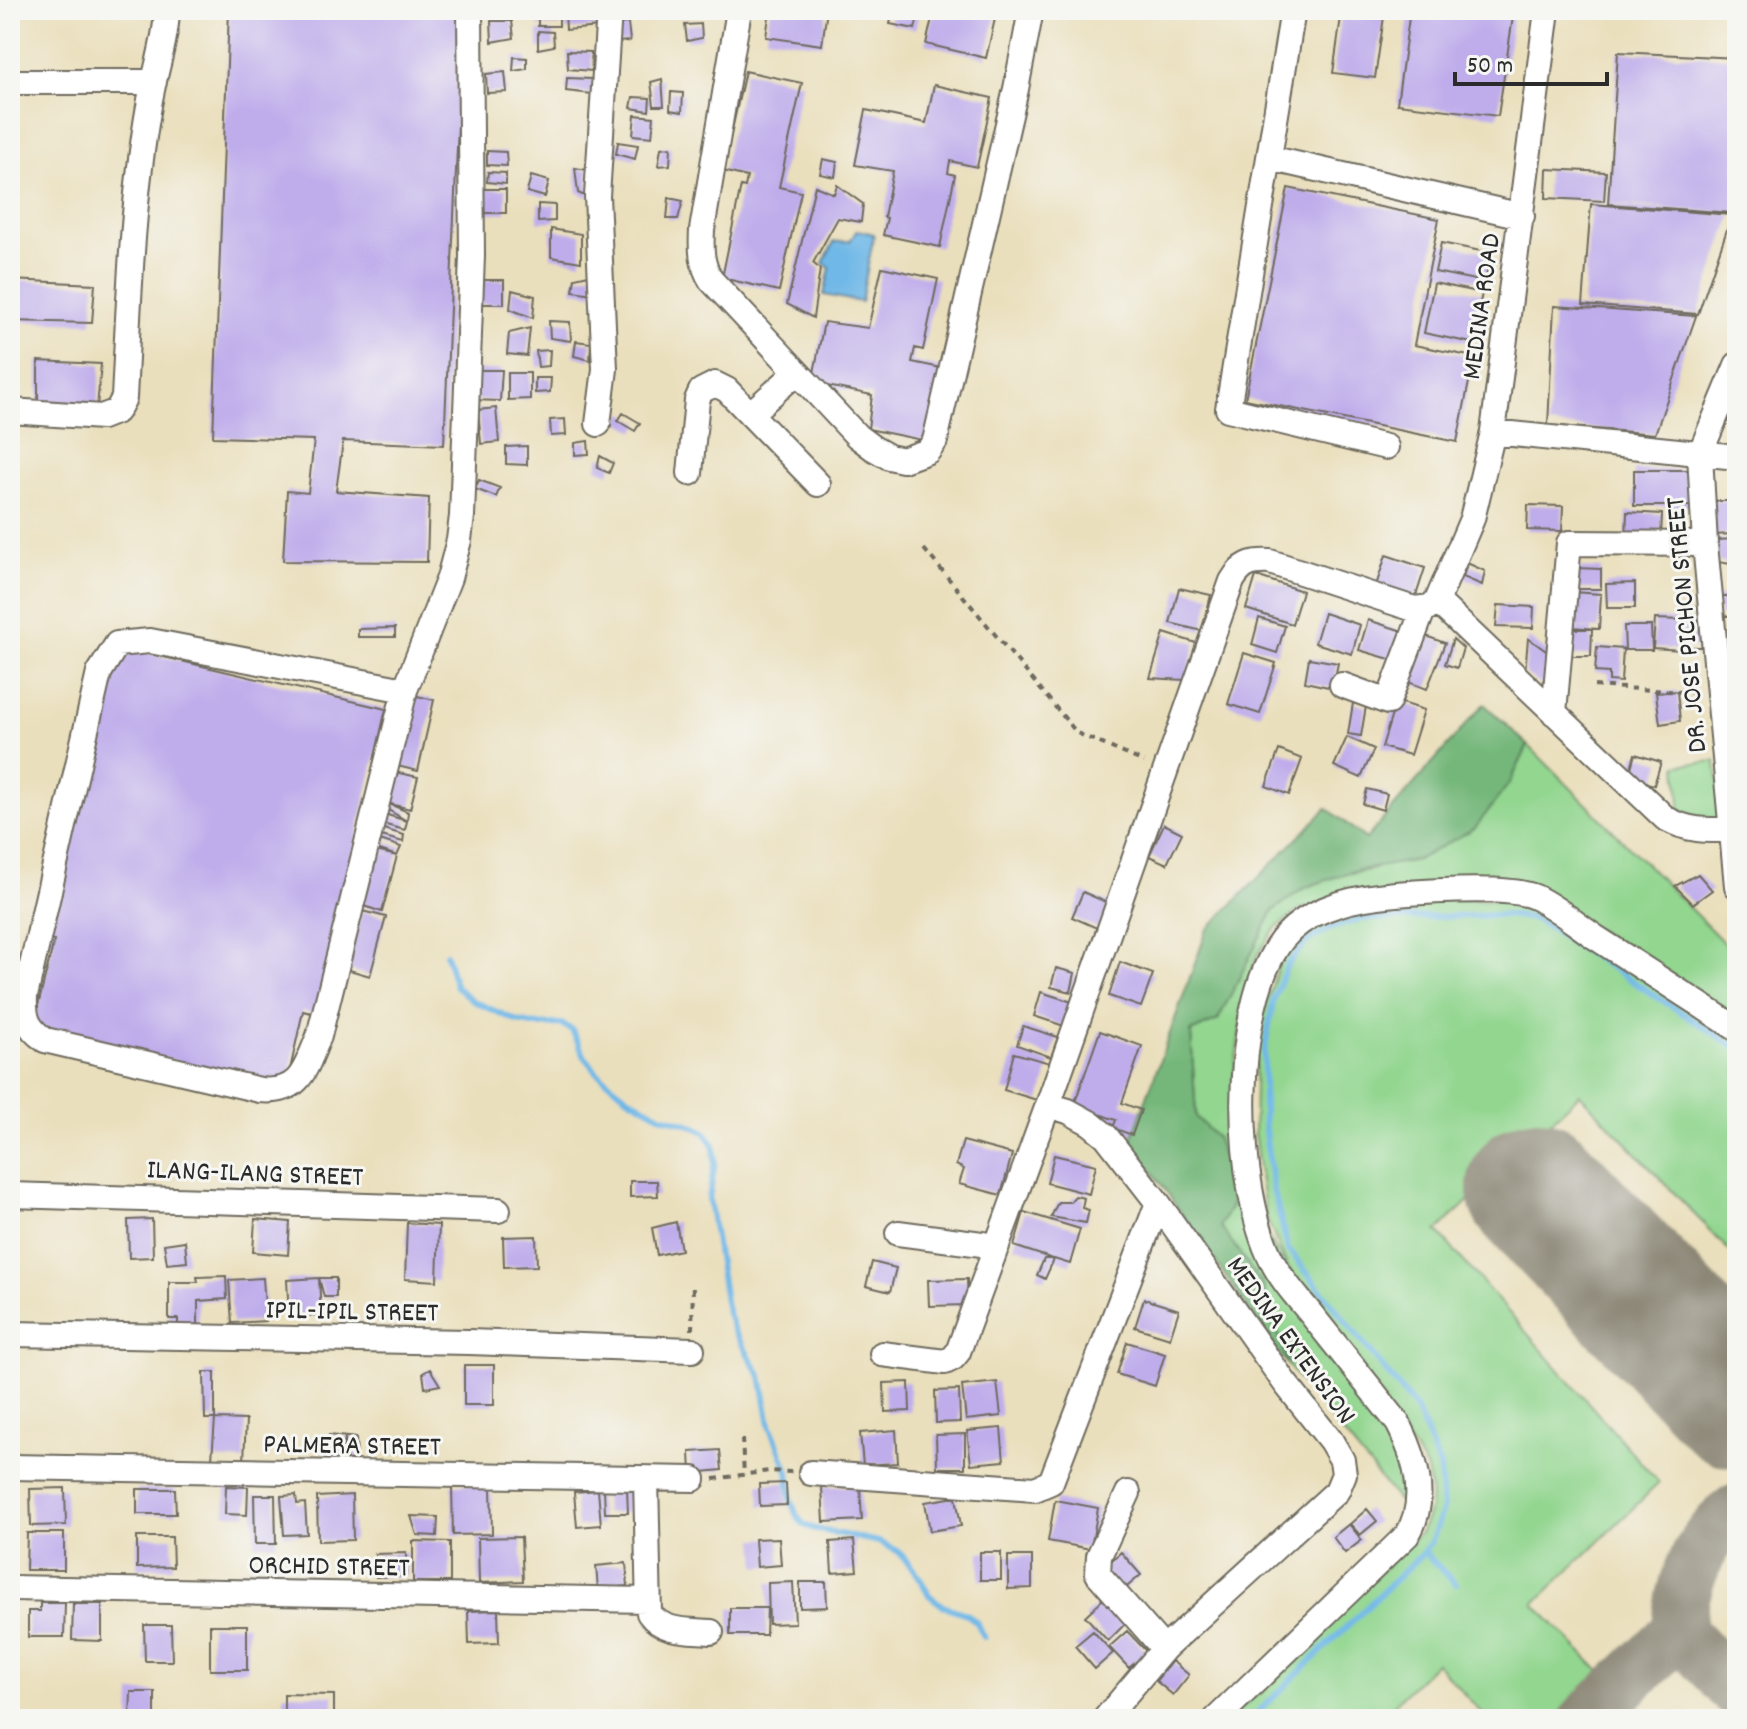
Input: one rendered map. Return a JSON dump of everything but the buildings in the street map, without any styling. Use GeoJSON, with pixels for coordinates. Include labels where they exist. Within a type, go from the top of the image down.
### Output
{"type":"FeatureCollection","features":[{"type":"Feature","properties":{"kind":"street"},"geometry":{"type":"LineString","coordinates":[[10,411],[102,417],[117,411],[124,398],[132,246],[149,105],[166,37],[167,10]]}},
{"type":"Feature","properties":{"kind":"street"},"geometry":{"type":"LineString","coordinates":[[405,690],[150,641],[117,644],[99,673],[29,980],[24,1014],[31,1030],[45,1040],[245,1088],[277,1091],[293,1086],[307,1065],[319,1036],[405,690],[449,578],[459,540],[472,256],[470,10]]}},
{"type":"Feature","properties":{"kind":"street"},"geometry":{"type":"LineString","coordinates":[[598,424],[605,369],[597,196],[609,10]]}},
{"type":"Feature","properties":{"kind":"street"},"geometry":{"type":"LineString","coordinates":[[739,10],[702,230],[702,260],[711,280],[857,436],[889,457],[903,460],[928,451],[935,441],[1016,89],[1031,10]]}},
{"type":"Feature","properties":{"kind":"street"},"geometry":{"type":"LineString","coordinates":[[1293,10],[1228,409],[1386,447]]}},
{"type":"Feature","properties":{"kind":"street","name":"MEDINA ROAD"},"geometry":{"type":"LineString","coordinates":[[1342,685],[1388,702],[1472,519],[1493,432],[1547,10]]}},
{"type":"Feature","properties":{"kind":"street"},"geometry":{"type":"LineString","coordinates":[[10,82],[154,82]]}},
{"type":"Feature","properties":{"kind":"street"},"geometry":{"type":"LineString","coordinates":[[1269,158],[1522,216]]}},
{"type":"Feature","properties":{"kind":"street","name":"DR. JOSE PICHON STREET"},"geometry":{"type":"LineString","coordinates":[[1737,365],[1700,454],[1705,544],[1737,886]]}},
{"type":"Feature","properties":{"kind":"street"},"geometry":{"type":"LineString","coordinates":[[750,414],[797,372]]}},
{"type":"Feature","properties":{"kind":"street"},"geometry":{"type":"LineString","coordinates":[[690,473],[697,400],[707,386],[721,386],[818,484]]}},
{"type":"Feature","properties":{"kind":"street"},"geometry":{"type":"LineString","coordinates":[[1493,432],[1737,457]]}},
{"type":"Feature","properties":{"kind":"street"},"geometry":{"type":"LineString","coordinates":[[1554,713],[1569,543],[1705,544]]}},
{"type":"Feature","properties":{"kind":"street"},"geometry":{"type":"LineString","coordinates":[[882,1354],[935,1362],[953,1358],[958,1352],[1232,581],[1240,568],[1249,563],[1270,562],[1414,609],[1430,606],[1554,713],[1665,818],[1679,826],[1734,840]]}},
{"type":"Feature","properties":{"kind":"street"},"geometry":{"type":"LineString","coordinates":[[1216,1719],[1407,1535],[1419,1511],[1418,1480],[1407,1441],[1398,1423],[1279,1273],[1264,1242],[1256,1215],[1245,1131],[1245,1060],[1255,994],[1268,961],[1284,938],[1305,919],[1362,898],[1434,891],[1533,896],[1737,1029]]}},
{"type":"Feature","properties":{"kind":"street","name":"MEDINA EXTENSION"},"geometry":{"type":"LineString","coordinates":[[1048,1105],[1068,1111],[1106,1136],[1158,1203],[1285,1383],[1331,1441],[1342,1460],[1344,1474],[1337,1491],[1164,1649],[1105,1719]]}},
{"type":"Feature","properties":{"kind":"street","name":"ILANG-ILANG STREET"},"geometry":{"type":"LineString","coordinates":[[10,1195],[498,1210]]}},
{"type":"Feature","properties":{"kind":"street"},"geometry":{"type":"LineString","coordinates":[[811,1473],[1035,1489],[1051,1482],[1158,1203]]}},
{"type":"Feature","properties":{"kind":"street"},"geometry":{"type":"LineString","coordinates":[[898,1233],[997,1246]]}},
{"type":"Feature","properties":{"kind":"street","name":"IPIL-IPIL STREET"},"geometry":{"type":"LineString","coordinates":[[10,1334],[469,1342],[692,1350]]}},
{"type":"Feature","properties":{"kind":"street","name":"PALMERA STREET"},"geometry":{"type":"LineString","coordinates":[[10,1467],[693,1479]]}},
{"type":"Feature","properties":{"kind":"street"},"geometry":{"type":"LineString","coordinates":[[646,1479],[649,1613],[655,1622],[664,1626],[711,1632]]}},
{"type":"Feature","properties":{"kind":"street"},"geometry":{"type":"LineString","coordinates":[[1128,1493],[1099,1556],[1098,1574],[1164,1649]]}},
{"type":"Feature","properties":{"kind":"street","name":"ORCHID STREET"},"geometry":{"type":"LineString","coordinates":[[10,1588],[647,1600]]}},
{"type":"Feature","properties":{"kind":"path"},"geometry":{"type":"LineString","coordinates":[[924,549],[1077,733],[1165,771]]}},
{"type":"Feature","properties":{"kind":"path"},"geometry":{"type":"LineString","coordinates":[[1594,686],[1719,697]]}},
{"type":"Feature","properties":{"kind":"path"},"geometry":{"type":"LineString","coordinates":[[692,1350],[693,1284]]}},
{"type":"Feature","properties":{"kind":"path"},"geometry":{"type":"LineString","coordinates":[[742,1439],[744,1475]]}},
{"type":"Feature","properties":{"kind":"path"},"geometry":{"type":"LineString","coordinates":[[693,1479],[769,1471],[811,1473]]}},
{"type":"Feature","properties":{"kind":"green space"},"geometry":{"type":"Polygon","coordinates":[[[1484,704],[1528,745],[1511,781],[1475,828],[1417,860],[1349,872],[1304,888],[1273,911],[1218,1020],[1191,1032],[1196,1117],[1216,1137],[1231,1179],[1231,1206],[1220,1226],[1264,1287],[1289,1367],[1131,1141],[1207,930],[1327,808],[1366,839],[1484,704]]]}},
{"type":"Feature","properties":{"kind":"green space"},"geometry":{"type":"Polygon","coordinates":[[[1528,745],[1737,956],[1737,1020],[1536,890],[1302,908],[1276,928],[1257,955],[1246,988],[1232,1088],[1233,1144],[1244,1199],[1391,1432],[1406,1470],[1409,1514],[1289,1367],[1264,1287],[1220,1226],[1231,1206],[1216,1137],[1196,1117],[1191,1031],[1218,1020],[1255,939],[1280,904],[1317,883],[1372,870],[1511,781],[1528,745]]]}},
{"type":"Feature","properties":{"kind":"green space"},"geometry":{"type":"Polygon","coordinates":[[[1716,761],[1723,837],[1683,841],[1677,765],[1716,761]]]}},
{"type":"Feature","properties":{"kind":"green space"},"geometry":{"type":"Polygon","coordinates":[[[1433,898],[1499,901],[1530,906],[1737,1039],[1737,1259],[1580,1094],[1437,1231],[1659,1483],[1534,1604],[1647,1719],[1487,1719],[1436,1663],[1379,1719],[1231,1719],[1420,1533],[1429,1509],[1431,1493],[1426,1467],[1290,1272],[1266,1217],[1254,1133],[1256,1038],[1280,960],[1304,934],[1325,920],[1365,906],[1433,898]]]}},
{"type":"Feature","properties":{"kind":"water"},"geometry":{"type":"Polygon","coordinates":[[[857,230],[874,234],[861,302],[824,295],[830,268],[823,263],[834,242],[850,241],[857,230]]]}},
{"type":"Feature","properties":{"kind":"waterway"},"geometry":{"type":"LineString","coordinates":[[1251,1719],[1424,1552],[1432,1540],[1443,1509],[1440,1467],[1416,1409],[1288,1249],[1273,1189],[1264,1123],[1264,1053],[1274,998],[1287,965],[1306,942],[1329,929],[1361,919],[1507,915],[1535,919],[1737,1048]]}},
{"type":"Feature","properties":{"kind":"waterway"},"geometry":{"type":"LineString","coordinates":[[446,954],[456,987],[473,1001],[517,1021],[537,1025],[561,1024],[572,1030],[597,1073],[628,1097],[661,1116],[705,1132],[714,1145],[715,1162],[709,1199],[726,1307],[734,1331],[761,1376],[770,1425],[788,1471],[796,1514],[804,1525],[879,1542],[899,1552],[918,1575],[929,1595],[943,1606],[967,1614],[977,1623],[984,1637]]}},
{"type":"Feature","properties":{"kind":"waterway"},"geometry":{"type":"LineString","coordinates":[[1424,1552],[1456,1584]]}},
{"type":"Feature","properties":{"kind":"taxiway"},"geometry":{"type":"LineString","coordinates":[[1737,1510],[1712,1535],[1694,1563],[1683,1596],[1679,1631],[1737,1692]]}},
{"type":"Feature","properties":{"kind":"taxiway"},"geometry":{"type":"LineString","coordinates":[[1587,1719],[1679,1631]]}},
{"type":"Feature","properties":{"kind":"runway"},"geometry":{"type":"LineString","coordinates":[[1536,1189],[1737,1399]]}}]}
